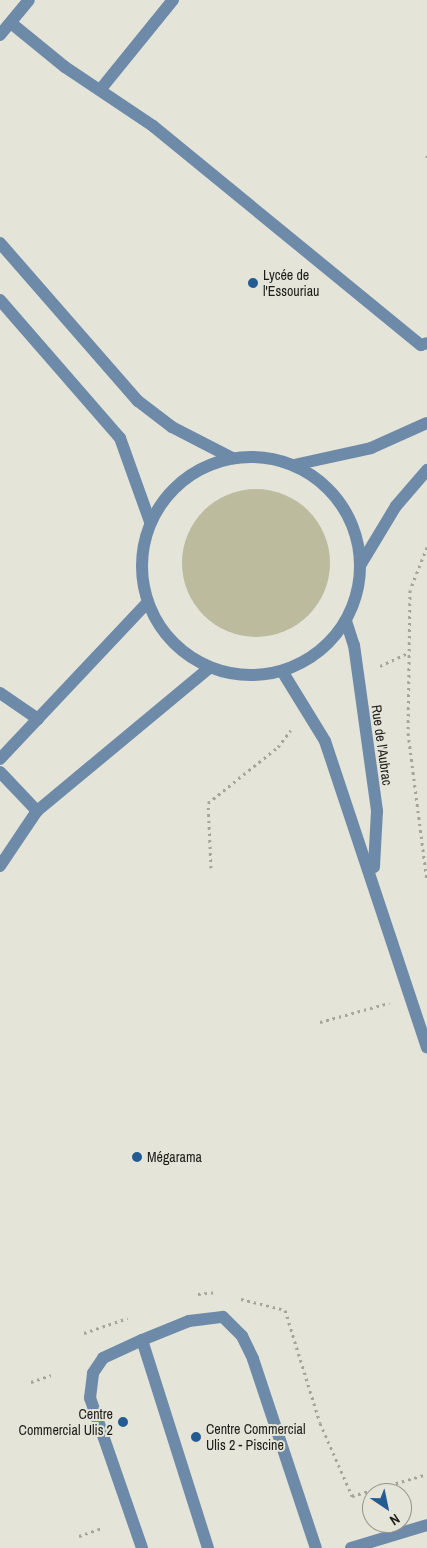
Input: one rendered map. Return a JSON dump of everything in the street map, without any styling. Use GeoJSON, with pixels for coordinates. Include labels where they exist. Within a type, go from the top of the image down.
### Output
{"type":"FeatureCollection","features":[{"type":"Feature","properties":{"kind":"street"},"geometry":{"type":"LineString","coordinates":[[0,35],[30,0]]}},
{"type":"Feature","properties":{"kind":"street"},"geometry":{"type":"LineString","coordinates":[[100,90],[174,0]]}},
{"type":"Feature","properties":{"kind":"street"},"geometry":{"type":"LineString","coordinates":[[11,23],[100,90],[153,126],[405,333],[421,345],[427,344]]}},
{"type":"Feature","properties":{"kind":"street"},"geometry":{"type":"LineString","coordinates":[[0,243],[138,401],[172,426],[232,458]]}},
{"type":"Feature","properties":{"kind":"street"},"geometry":{"type":"LineString","coordinates":[[0,300],[120,438],[150,522]]}},
{"type":"Feature","properties":{"kind":"street"},"geometry":{"type":"LineString","coordinates":[[294,464],[371,448],[427,424]]}},
{"type":"Feature","properties":{"kind":"street"},"geometry":{"type":"LineString","coordinates":[[264,457],[294,464],[321,481],[342,504],[356,533],[361,564],[357,594],[346,621],[308,660],[282,671],[248,676],[209,668],[185,654],[162,631],[147,603],[142,558],[150,522],[170,492],[198,470],[232,458],[264,457]]}},
{"type":"Feature","properties":{"kind":"street"},"geometry":{"type":"LineString","coordinates":[[361,564],[396,506],[427,470]]}},
{"type":"Feature","properties":{"kind":"street"},"geometry":{"type":"LineString","coordinates":[[0,759],[147,603]]}},
{"type":"Feature","properties":{"kind":"street","name":"Rue de l'Aubrac"},"geometry":{"type":"LineString","coordinates":[[346,621],[357,677],[377,812],[373,875]]}},
{"type":"Feature","properties":{"kind":"street"},"geometry":{"type":"LineString","coordinates":[[0,866],[37,811],[209,668]]}},
{"type":"Feature","properties":{"kind":"street","name":"Rue de l'Aubrac"},"geometry":{"type":"LineString","coordinates":[[282,671],[307,708],[325,741],[373,875],[411,997],[422,1016],[427,1047]]}},
{"type":"Feature","properties":{"kind":"street"},"geometry":{"type":"LineString","coordinates":[[0,693],[38,719]]}},
{"type":"Feature","properties":{"kind":"street"},"geometry":{"type":"LineString","coordinates":[[0,772],[37,811]]}},
{"type":"Feature","properties":{"kind":"street"},"geometry":{"type":"LineString","coordinates":[[142,1548],[90,1398],[93,1373],[103,1358],[142,1340],[188,1321],[223,1317],[242,1336],[316,1548]]}},
{"type":"Feature","properties":{"kind":"street"},"geometry":{"type":"LineString","coordinates":[[142,1340],[208,1548]]}},
{"type":"Feature","properties":{"kind":"street"},"geometry":{"type":"LineString","coordinates":[[352,1548],[427,1524]]}},
{"type":"Feature","properties":{"kind":"path"},"geometry":{"type":"LineString","coordinates":[[427,155],[427,160]]}},
{"type":"Feature","properties":{"kind":"path"},"geometry":{"type":"LineString","coordinates":[[427,547],[410,590],[408,653],[408,733],[427,881]]}},
{"type":"Feature","properties":{"kind":"path"},"geometry":{"type":"LineString","coordinates":[[357,677],[408,653]]}},
{"type":"Feature","properties":{"kind":"path"},"geometry":{"type":"LineString","coordinates":[[211,868],[208,803],[278,747],[307,708]]}},
{"type":"Feature","properties":{"kind":"path"},"geometry":{"type":"LineString","coordinates":[[320,1022],[411,997]]}},
{"type":"Feature","properties":{"kind":"path"},"geometry":{"type":"LineString","coordinates":[[31,1382],[51,1375]]}},
{"type":"Feature","properties":{"kind":"path"},"geometry":{"type":"LineString","coordinates":[[79,1536],[102,1528]]}},
{"type":"Feature","properties":{"kind":"green space"},"geometry":{"type":"Polygon","coordinates":[[[256,489],[284,495],[308,511],[324,535],[330,563],[324,591],[308,615],[284,631],[256,637],[228,631],[204,615],[188,591],[182,563],[188,535],[204,511],[228,495],[256,489]]]}},
{"type":"Feature","properties":{"kind":"place","name":"Lycée de l'Essouriau"},"geometry":{"type":"Point","coordinates":[253,283]}},
{"type":"Feature","properties":{"kind":"place","name":"Mégarama"},"geometry":{"type":"Point","coordinates":[137,1157]}},
{"type":"Feature","properties":{"kind":"place","name":"Centre Commercial Ulis 2"},"geometry":{"type":"Point","coordinates":[123,1422]}},
{"type":"Feature","properties":{"kind":"place","name":"Centre Commercial Ulis 2 - Piscine"},"geometry":{"type":"Point","coordinates":[196,1437]}}]}
